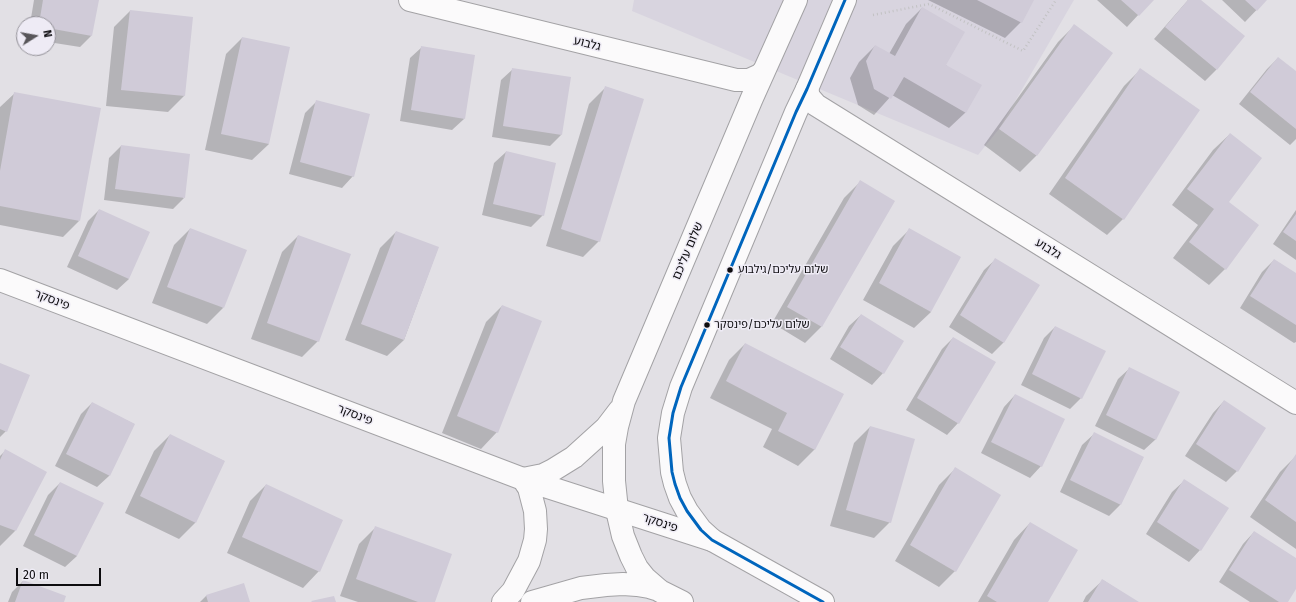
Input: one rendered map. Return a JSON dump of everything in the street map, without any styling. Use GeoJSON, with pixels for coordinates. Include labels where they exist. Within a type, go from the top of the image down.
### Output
{"type":"FeatureCollection","features":[{"type":"Feature","properties":{"kind":"street","name":"גלבוע"},"geometry":{"type":"LineString","coordinates":[[410,0],[736,80],[749,80],[763,72]]}},
{"type":"Feature","properties":{"kind":"street","name":"שלום עליכם"},"geometry":{"type":"LineString","coordinates":[[660,591],[645,578],[637,568],[624,536],[618,510],[614,481],[614,444],[617,427],[624,401],[763,72],[796,0]]}},
{"type":"Feature","properties":{"kind":"street"},"geometry":{"type":"LineString","coordinates":[[823,602],[712,540],[701,530],[687,512],[675,484],[672,472],[669,438],[672,413],[681,387],[796,112],[845,0]]}},
{"type":"Feature","properties":{"kind":"street","name":"גלבוע"},"geometry":{"type":"LineString","coordinates":[[807,89],[810,97],[816,105],[1296,403]]}},
{"type":"Feature","properties":{"kind":"street","name":"פינסקר"},"geometry":{"type":"LineString","coordinates":[[0,280],[523,479],[712,540]]}},
{"type":"Feature","properties":{"kind":"street"},"geometry":{"type":"LineString","coordinates":[[503,602],[513,591],[529,561],[535,540],[535,511],[528,488],[523,479],[535,477],[553,470],[574,457],[606,428],[616,416],[624,401]]}},
{"type":"Feature","properties":{"kind":"street"},"geometry":{"type":"LineString","coordinates":[[532,602],[574,590],[623,584],[649,587],[682,602]]}},
{"type":"Feature","properties":{"kind":"path"},"geometry":{"type":"LineString","coordinates":[[874,14],[929,4],[1023,51],[1056,0]]}},
{"type":"Feature","properties":{"kind":"shaded area"},"geometry":{"type":"Polygon","coordinates":[[[634,0],[1074,0],[999,129],[978,155],[632,11],[634,0]]]}},
{"type":"Feature","properties":{"kind":"building"},"geometry":{"type":"Polygon","coordinates":[[[43,0],[99,0],[92,36],[56,29],[56,16],[40,16],[43,0]]]}},
{"type":"Feature","properties":{"kind":"building"},"geometry":{"type":"Polygon","coordinates":[[[977,0],[1034,0],[1022,23],[977,0]]]}},
{"type":"Feature","properties":{"kind":"building"},"geometry":{"type":"Polygon","coordinates":[[[1121,0],[1154,0],[1139,16],[1121,0]]]}},
{"type":"Feature","properties":{"kind":"building"},"geometry":{"type":"Polygon","coordinates":[[[1188,0],[1201,0],[1245,36],[1217,70],[1165,27],[1188,0]]]}},
{"type":"Feature","properties":{"kind":"building"},"geometry":{"type":"Polygon","coordinates":[[[1245,0],[1267,0],[1257,11],[1245,0]]]}},
{"type":"Feature","properties":{"kind":"building"},"geometry":{"type":"Polygon","coordinates":[[[922,7],[965,32],[946,65],[982,85],[966,113],[904,77],[891,99],[874,89],[866,61],[875,45],[895,56],[922,7]]]}},
{"type":"Feature","properties":{"kind":"building"},"geometry":{"type":"Polygon","coordinates":[[[130,10],[193,17],[185,96],[121,90],[130,10]]]}},
{"type":"Feature","properties":{"kind":"building"},"geometry":{"type":"Polygon","coordinates":[[[1074,24],[1113,53],[1037,156],[999,129],[1074,24]]]}},
{"type":"Feature","properties":{"kind":"building"},"geometry":{"type":"Polygon","coordinates":[[[242,37],[290,47],[269,144],[221,134],[242,37]]]}},
{"type":"Feature","properties":{"kind":"building"},"geometry":{"type":"Polygon","coordinates":[[[421,46],[475,55],[465,119],[411,110],[421,46]]]}},
{"type":"Feature","properties":{"kind":"building"},"geometry":{"type":"Polygon","coordinates":[[[1278,57],[1296,71],[1296,129],[1250,92],[1278,57]]]}},
{"type":"Feature","properties":{"kind":"building"},"geometry":{"type":"Polygon","coordinates":[[[512,68],[571,77],[562,135],[503,126],[512,68]]]}},
{"type":"Feature","properties":{"kind":"building"},"geometry":{"type":"Polygon","coordinates":[[[1140,68],[1200,110],[1124,220],[1065,178],[1140,68]]]}},
{"type":"Feature","properties":{"kind":"building"},"geometry":{"type":"Polygon","coordinates":[[[605,86],[644,99],[600,242],[561,229],[605,86]]]}},
{"type":"Feature","properties":{"kind":"building"},"geometry":{"type":"Polygon","coordinates":[[[14,92],[101,108],[80,221],[0,206],[0,171],[14,92]]]}},
{"type":"Feature","properties":{"kind":"building"},"geometry":{"type":"Polygon","coordinates":[[[316,100],[370,114],[354,177],[300,162],[316,100]]]}},
{"type":"Feature","properties":{"kind":"building"},"geometry":{"type":"Polygon","coordinates":[[[1230,133],[1262,158],[1229,202],[1259,225],[1226,270],[1189,242],[1214,209],[1187,189],[1230,133]]]}},
{"type":"Feature","properties":{"kind":"building"},"geometry":{"type":"Polygon","coordinates":[[[121,145],[190,154],[185,198],[115,189],[121,145]]]}},
{"type":"Feature","properties":{"kind":"building"},"geometry":{"type":"Polygon","coordinates":[[[506,151],[556,163],[544,216],[493,204],[506,151]]]}},
{"type":"Feature","properties":{"kind":"building"},"geometry":{"type":"Polygon","coordinates":[[[860,180],[895,201],[822,327],[787,307],[860,180]]]}},
{"type":"Feature","properties":{"kind":"building"},"geometry":{"type":"Polygon","coordinates":[[[99,209],[150,232],[129,279],[78,256],[99,209]]]}},
{"type":"Feature","properties":{"kind":"building"},"geometry":{"type":"Polygon","coordinates":[[[1296,214],[1296,241],[1283,232],[1296,214]]]}},
{"type":"Feature","properties":{"kind":"building"},"geometry":{"type":"Polygon","coordinates":[[[190,228],[247,250],[224,308],[167,287],[190,228]]]}},
{"type":"Feature","properties":{"kind":"building"},"geometry":{"type":"Polygon","coordinates":[[[909,228],[961,257],[931,312],[879,283],[909,228]]]}},
{"type":"Feature","properties":{"kind":"building"},"geometry":{"type":"Polygon","coordinates":[[[396,231],[439,247],[404,340],[361,324],[396,231]]]}},
{"type":"Feature","properties":{"kind":"building"},"geometry":{"type":"Polygon","coordinates":[[[298,235],[351,254],[319,342],[267,323],[298,235]]]}},
{"type":"Feature","properties":{"kind":"building"},"geometry":{"type":"Polygon","coordinates":[[[995,258],[1040,285],[1004,343],[960,315],[995,258]]]}},
{"type":"Feature","properties":{"kind":"building"},"geometry":{"type":"Polygon","coordinates":[[[1274,259],[1296,273],[1296,325],[1250,296],[1274,259]]]}},
{"type":"Feature","properties":{"kind":"building"},"geometry":{"type":"Polygon","coordinates":[[[502,305],[542,321],[498,433],[457,416],[502,305]]]}},
{"type":"Feature","properties":{"kind":"building"},"geometry":{"type":"Polygon","coordinates":[[[861,314],[904,341],[884,374],[840,347],[861,314]]]}},
{"type":"Feature","properties":{"kind":"building"},"geometry":{"type":"Polygon","coordinates":[[[1055,326],[1106,351],[1082,399],[1032,374],[1055,326]]]}},
{"type":"Feature","properties":{"kind":"building"},"geometry":{"type":"Polygon","coordinates":[[[953,337],[996,362],[959,424],[917,398],[953,337]]]}},
{"type":"Feature","properties":{"kind":"building"},"geometry":{"type":"Polygon","coordinates":[[[745,343],[844,394],[815,450],[778,431],[787,413],[726,381],[745,343]]]}},
{"type":"Feature","properties":{"kind":"building"},"geometry":{"type":"Polygon","coordinates":[[[0,363],[30,375],[7,432],[0,429],[0,363]]]}},
{"type":"Feature","properties":{"kind":"building"},"geometry":{"type":"Polygon","coordinates":[[[1129,367],[1180,392],[1156,440],[1106,415],[1129,367]]]}},
{"type":"Feature","properties":{"kind":"building"},"geometry":{"type":"Polygon","coordinates":[[[1015,394],[1065,419],[1042,467],[991,442],[1015,394]]]}},
{"type":"Feature","properties":{"kind":"building"},"geometry":{"type":"Polygon","coordinates":[[[1224,400],[1266,428],[1238,472],[1196,444],[1224,400]]]}},
{"type":"Feature","properties":{"kind":"building"},"geometry":{"type":"Polygon","coordinates":[[[92,402],[135,424],[110,476],[66,454],[92,402]]]}},
{"type":"Feature","properties":{"kind":"building"},"geometry":{"type":"Polygon","coordinates":[[[870,426],[915,439],[891,523],[846,510],[870,426]]]}},
{"type":"Feature","properties":{"kind":"building"},"geometry":{"type":"Polygon","coordinates":[[[1094,432],[1144,457],[1121,505],[1070,480],[1094,432]]]}},
{"type":"Feature","properties":{"kind":"building"},"geometry":{"type":"Polygon","coordinates":[[[170,434],[225,461],[196,523],[140,496],[170,434]]]}},
{"type":"Feature","properties":{"kind":"building"},"geometry":{"type":"Polygon","coordinates":[[[5,449],[47,472],[16,531],[0,525],[0,460],[5,449]]]}},
{"type":"Feature","properties":{"kind":"building"},"geometry":{"type":"Polygon","coordinates":[[[1296,454],[1296,522],[1265,500],[1296,454]]]}},
{"type":"Feature","properties":{"kind":"building"},"geometry":{"type":"Polygon","coordinates":[[[955,467],[1001,495],[956,572],[910,545],[955,467]]]}},
{"type":"Feature","properties":{"kind":"building"},"geometry":{"type":"Polygon","coordinates":[[[1184,479],[1229,508],[1201,551],[1157,522],[1184,479]]]}},
{"type":"Feature","properties":{"kind":"building"},"geometry":{"type":"Polygon","coordinates":[[[60,482],[104,503],[77,556],[34,535],[60,482]]]}},
{"type":"Feature","properties":{"kind":"building"},"geometry":{"type":"Polygon","coordinates":[[[266,484],[343,520],[320,572],[242,537],[266,484]]]}},
{"type":"Feature","properties":{"kind":"building"},"geometry":{"type":"Polygon","coordinates":[[[1030,522],[1078,550],[1048,602],[997,602],[987,596],[1030,522]]]}},
{"type":"Feature","properties":{"kind":"building"},"geometry":{"type":"Polygon","coordinates":[[[375,526],[452,554],[435,602],[418,602],[356,579],[375,526]]]}},
{"type":"Feature","properties":{"kind":"building"},"geometry":{"type":"Polygon","coordinates":[[[1254,531],[1296,558],[1296,589],[1288,602],[1279,602],[1229,570],[1254,531]]]}},
{"type":"Feature","properties":{"kind":"building"},"geometry":{"type":"Polygon","coordinates":[[[1102,579],[1139,602],[1088,602],[1102,579]]]}},
{"type":"Feature","properties":{"kind":"building"},"geometry":{"type":"Polygon","coordinates":[[[23,580],[66,596],[64,602],[15,602],[23,580]]]}},
{"type":"Feature","properties":{"kind":"building"},"geometry":{"type":"Polygon","coordinates":[[[244,583],[250,602],[208,602],[206,595],[244,583]]]}},
{"type":"Feature","properties":{"kind":"building"},"geometry":{"type":"Polygon","coordinates":[[[334,596],[336,602],[311,601],[334,596]]]}},
{"type":"Feature","properties":{"kind":"transit line"},"geometry":{"type":"LineString","coordinates":[[823,602],[712,540],[701,530],[687,511],[675,484],[672,472],[669,438],[673,413],[681,387],[796,112],[845,0]]}},
{"type":"Feature","properties":{"kind":"place","name":"שלום עליכם/גילבוע"},"geometry":{"type":"Point","coordinates":[730,270]}},
{"type":"Feature","properties":{"kind":"place","name":"שלום עליכם/פינסקר"},"geometry":{"type":"Point","coordinates":[707,325]}}]}
